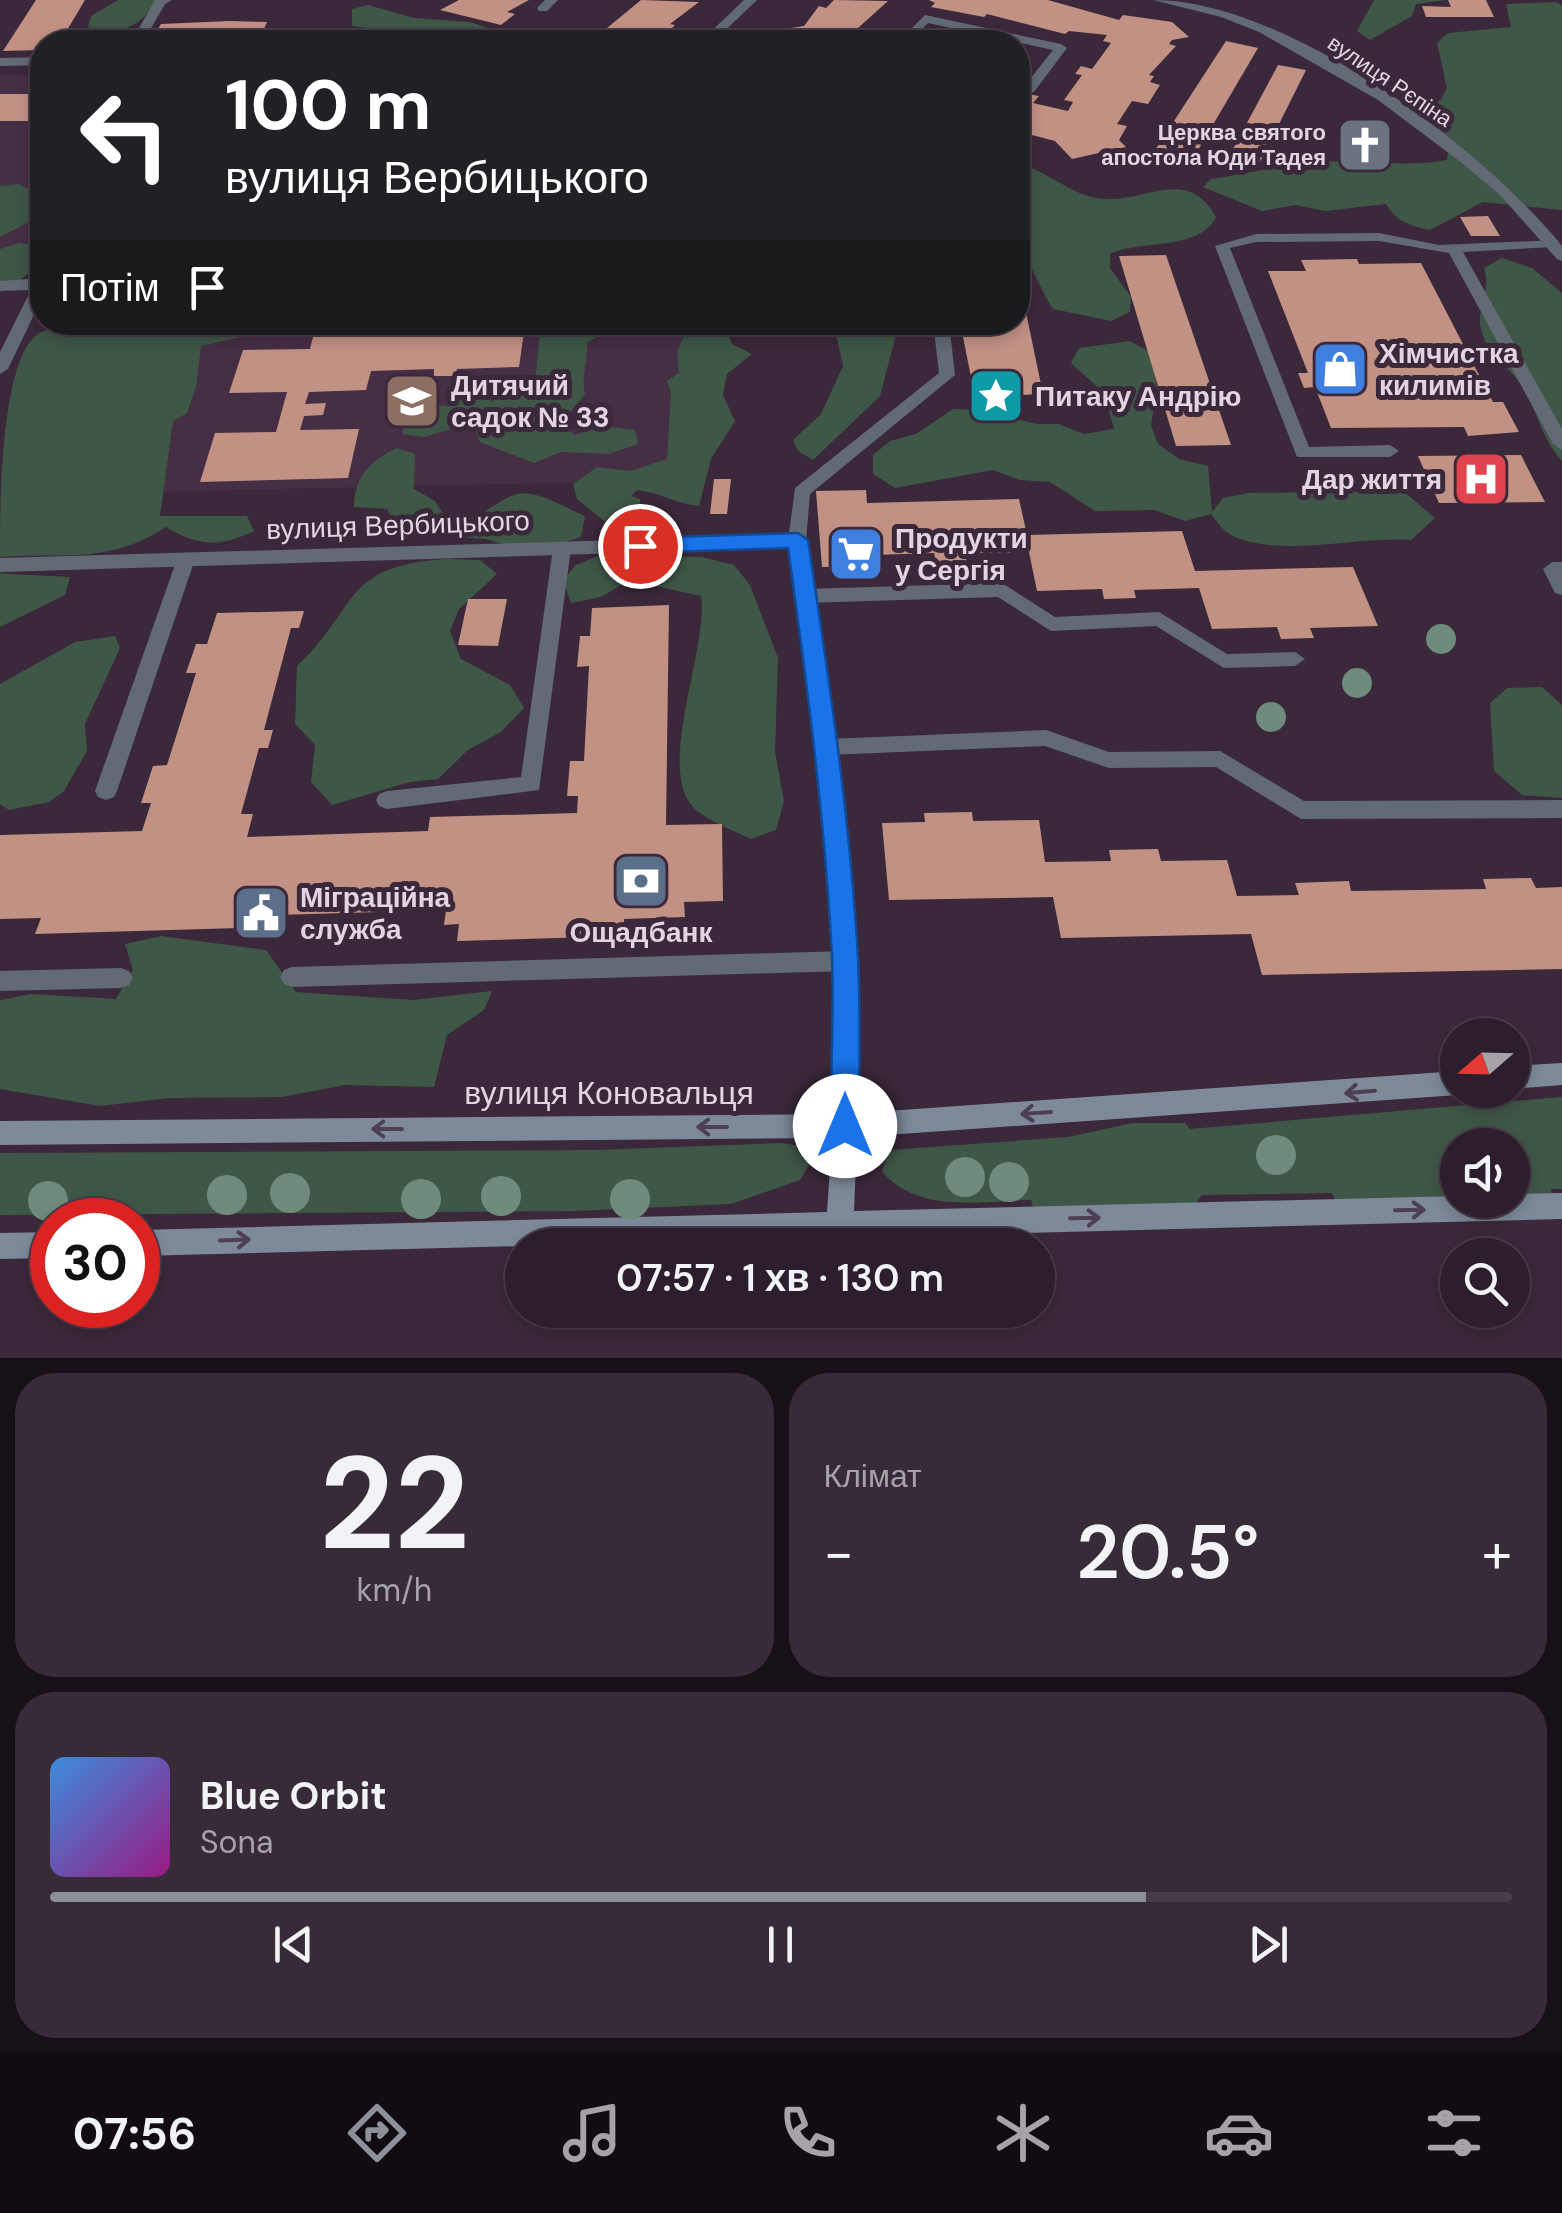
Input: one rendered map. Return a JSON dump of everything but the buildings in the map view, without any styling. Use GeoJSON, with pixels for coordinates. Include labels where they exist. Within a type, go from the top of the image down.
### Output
{"type":"FeatureCollection","features":[{"type":"Feature","properties":{"kind":"main road"},"geometry":{"type":"LineString","coordinates":[[1530,1077],[1562,1074]]}},
{"type":"Feature","properties":{"kind":"main road","name":"вулиця Коновальця"},"geometry":{"type":"LineString","coordinates":[[0,1133],[845,1126],[1440,1084]]}},
{"type":"Feature","properties":{"kind":"main road"},"geometry":{"type":"LineString","coordinates":[[840,1224],[845,1126]]}},
{"type":"Feature","properties":{"kind":"main road"},"geometry":{"type":"LineString","coordinates":[[160,1242],[1562,1206]]}},
{"type":"Feature","properties":{"kind":"main road"},"geometry":{"type":"LineString","coordinates":[[0,1246],[30,1245]]}},
{"type":"Feature","properties":{"kind":"street"},"geometry":{"type":"LineString","coordinates":[[144,30],[161,0],[166,0]]}},
{"type":"Feature","properties":{"kind":"street"},"geometry":{"type":"LineString","coordinates":[[728,30],[751,0]]}},
{"type":"Feature","properties":{"kind":"street","name":"вулиця Рєпіна"},"geometry":{"type":"LineString","coordinates":[[1159,0],[1249,23],[1340,72],[1486,174],[1557,250]]}},
{"type":"Feature","properties":{"kind":"street"},"geometry":{"type":"LineString","coordinates":[[914,30],[924,19],[976,30]]}},
{"type":"Feature","properties":{"kind":"street"},"geometry":{"type":"LineString","coordinates":[[1030,41],[1061,48],[1030,89]]}},
{"type":"Feature","properties":{"kind":"street"},"geometry":{"type":"LineString","coordinates":[[0,62],[30,61]]}},
{"type":"Feature","properties":{"kind":"street"},"geometry":{"type":"LineString","coordinates":[[1390,451],[1303,453],[1222,246],[1256,238],[1378,237],[1454,249],[1557,250]]}},
{"type":"Feature","properties":{"kind":"street"},"geometry":{"type":"LineString","coordinates":[[1454,249],[1562,444]]}},
{"type":"Feature","properties":{"kind":"street"},"geometry":{"type":"LineString","coordinates":[[0,286],[30,285]]}},
{"type":"Feature","properties":{"kind":"street"},"geometry":{"type":"LineString","coordinates":[[0,369],[30,308]]}},
{"type":"Feature","properties":{"kind":"street"},"geometry":{"type":"LineString","coordinates":[[845,1126],[845,961],[828,747],[798,540],[800,492],[947,375],[942,335]]}},
{"type":"Feature","properties":{"kind":"street","name":"вулиця Вербицького"},"geometry":{"type":"LineString","coordinates":[[0,565],[798,540]]}},
{"type":"Feature","properties":{"kind":"street"},"geometry":{"type":"LineString","coordinates":[[387,800],[531,784],[562,548]]}},
{"type":"Feature","properties":{"kind":"street"},"geometry":{"type":"LineString","coordinates":[[106,791],[186,560]]}},
{"type":"Feature","properties":{"kind":"street"},"geometry":{"type":"LineString","coordinates":[[1562,568],[1552,569],[1562,588]]}},
{"type":"Feature","properties":{"kind":"street"},"geometry":{"type":"LineString","coordinates":[[806,596],[1002,590],[1051,624],[1159,619],[1224,660],[1295,660]]}},
{"type":"Feature","properties":{"kind":"street"},"geometry":{"type":"LineString","coordinates":[[828,747],[1046,738],[1109,760],[1220,759],[1301,810],[1562,809]]}},
{"type":"Feature","properties":{"kind":"street"},"geometry":{"type":"LineString","coordinates":[[292,977],[845,961]]}},
{"type":"Feature","properties":{"kind":"street"},"geometry":{"type":"LineString","coordinates":[[0,981],[121,978]]}},
{"type":"Feature","properties":{"kind":"shaded area"},"geometry":{"type":"Polygon","coordinates":[[[30,74],[30,246],[11,280],[0,280],[0,75],[30,74]]]}},
{"type":"Feature","properties":{"kind":"shaded area","name":"Дитячий садок № 33"},"geometry":{"type":"Polygon","coordinates":[[[166,335],[685,335],[683,480],[103,493],[166,335]]]}},
{"type":"Feature","properties":{"kind":"green space"},"geometry":{"type":"Polygon","coordinates":[[[118,0],[156,0],[138,22],[117,30],[91,30],[91,16],[118,0]]]}},
{"type":"Feature","properties":{"kind":"green space"},"geometry":{"type":"Polygon","coordinates":[[[1374,0],[1446,0],[1416,4],[1412,16],[1370,40],[1357,31],[1374,0]]]}},
{"type":"Feature","properties":{"kind":"green space"},"geometry":{"type":"Polygon","coordinates":[[[1506,4],[1562,5],[1562,210],[1483,202],[1430,230],[1405,222],[1386,204],[1325,211],[1296,205],[1262,211],[1203,187],[1211,179],[1313,162],[1447,160],[1449,141],[1423,118],[1426,106],[1441,100],[1447,88],[1437,43],[1448,33],[1511,27],[1506,4]]]}},
{"type":"Feature","properties":{"kind":"green space"},"geometry":{"type":"Polygon","coordinates":[[[368,5],[414,18],[470,22],[494,30],[380,30],[352,26],[352,9],[368,5]]]}},
{"type":"Feature","properties":{"kind":"green space"},"geometry":{"type":"Polygon","coordinates":[[[1030,168],[1096,198],[1176,189],[1191,192],[1216,217],[1208,228],[1182,240],[1110,254],[1110,268],[1131,297],[1130,312],[1111,321],[1053,309],[1030,265],[1030,168]]]}},
{"type":"Feature","properties":{"kind":"green space"},"geometry":{"type":"Polygon","coordinates":[[[19,184],[30,190],[30,221],[0,237],[0,186],[19,184]]]}},
{"type":"Feature","properties":{"kind":"green space"},"geometry":{"type":"Polygon","coordinates":[[[19,243],[30,244],[30,270],[0,292],[0,249],[19,243]]]}},
{"type":"Feature","properties":{"kind":"green space"},"geometry":{"type":"Polygon","coordinates":[[[1502,258],[1532,268],[1562,293],[1562,461],[1522,386],[1483,338],[1480,314],[1486,284],[1484,268],[1502,258]]]}},
{"type":"Feature","properties":{"kind":"green space"},"geometry":{"type":"Polygon","coordinates":[[[37,335],[249,335],[201,346],[196,387],[187,413],[173,421],[160,516],[247,516],[254,531],[230,540],[209,542],[188,538],[166,527],[145,539],[105,552],[0,557],[5,435],[16,371],[26,348],[37,335]]]}},
{"type":"Feature","properties":{"kind":"green space"},"geometry":{"type":"Polygon","coordinates":[[[540,335],[599,335],[587,343],[585,394],[567,416],[567,429],[575,435],[604,426],[635,430],[638,444],[609,454],[561,452],[534,463],[480,442],[472,423],[424,437],[403,434],[402,413],[418,404],[450,406],[456,399],[460,379],[468,373],[483,379],[476,397],[492,401],[529,385],[536,373],[540,335]]]}},
{"type":"Feature","properties":{"kind":"green space"},"geometry":{"type":"Polygon","coordinates":[[[684,335],[731,335],[732,344],[752,354],[727,374],[723,395],[735,421],[711,459],[699,506],[637,490],[631,496],[640,499],[640,528],[620,534],[577,499],[573,484],[597,467],[630,471],[667,459],[671,393],[667,381],[679,373],[677,351],[684,335]]]}},
{"type":"Feature","properties":{"kind":"green space"},"geometry":{"type":"Polygon","coordinates":[[[896,335],[880,396],[813,460],[798,451],[793,440],[821,414],[843,366],[837,338],[896,335]]]}},
{"type":"Feature","properties":{"kind":"green space"},"geometry":{"type":"Polygon","coordinates":[[[1130,341],[1152,353],[1157,389],[1151,425],[1158,444],[1179,459],[1208,466],[1212,512],[1223,498],[1249,493],[1403,491],[1435,518],[1411,540],[1273,545],[1233,536],[1211,514],[1185,521],[1154,510],[1095,511],[1050,482],[1020,480],[993,470],[895,488],[873,474],[873,455],[890,441],[916,434],[953,409],[981,410],[1037,424],[1059,424],[1084,434],[1114,429],[1104,393],[1071,363],[1079,348],[1130,341]]]}},
{"type":"Feature","properties":{"kind":"green space"},"geometry":{"type":"Polygon","coordinates":[[[397,448],[415,454],[414,489],[435,501],[447,520],[471,518],[510,497],[531,494],[585,516],[581,537],[533,552],[485,539],[406,534],[398,530],[387,509],[354,507],[365,471],[397,448]]]}},
{"type":"Feature","properties":{"kind":"green space"},"geometry":{"type":"Polygon","coordinates":[[[601,555],[702,557],[734,565],[750,585],[778,658],[775,752],[784,801],[776,830],[751,839],[701,814],[684,791],[681,739],[698,646],[701,596],[646,584],[621,585],[601,597],[571,603],[563,580],[576,565],[601,555]]]}},
{"type":"Feature","properties":{"kind":"green space"},"geometry":{"type":"Polygon","coordinates":[[[480,560],[497,574],[459,609],[450,631],[461,659],[510,685],[524,708],[501,732],[468,750],[438,779],[410,782],[332,805],[311,782],[315,745],[295,724],[297,666],[369,580],[412,563],[480,560]]]}},
{"type":"Feature","properties":{"kind":"green space"},"geometry":{"type":"Polygon","coordinates":[[[0,573],[70,577],[65,595],[0,627],[0,573]]]}},
{"type":"Feature","properties":{"kind":"green space"},"geometry":{"type":"Polygon","coordinates":[[[115,636],[120,648],[85,724],[87,751],[64,791],[49,802],[9,810],[0,804],[0,684],[75,642],[115,636]]]}},
{"type":"Feature","properties":{"kind":"green space"},"geometry":{"type":"Polygon","coordinates":[[[1542,687],[1562,705],[1562,798],[1522,795],[1494,771],[1490,703],[1507,688],[1542,687]]]}},
{"type":"Feature","properties":{"kind":"green space"},"geometry":{"type":"Polygon","coordinates":[[[161,936],[266,950],[296,992],[414,1000],[492,991],[484,1010],[447,1035],[434,1087],[345,1085],[282,1097],[169,1098],[100,1106],[0,1089],[0,1000],[31,994],[116,999],[133,970],[125,944],[161,936]]]}},
{"type":"Feature","properties":{"kind":"green space"},"geometry":{"type":"Polygon","coordinates":[[[1562,1097],[1562,1189],[1551,1189],[1552,1204],[1530,1204],[1530,1128],[1440,1128],[1440,1204],[1337,1204],[1332,1193],[1202,1195],[1192,1208],[1033,1207],[1031,1200],[932,1200],[897,1185],[882,1172],[889,1150],[1068,1137],[1133,1123],[1185,1123],[1190,1129],[1440,1107],[1530,1108],[1530,1100],[1562,1097]]]}},
{"type":"Feature","properties":{"kind":"green space"},"geometry":{"type":"Polygon","coordinates":[[[781,1143],[802,1146],[812,1160],[800,1180],[731,1204],[574,1211],[160,1214],[160,1198],[30,1198],[30,1215],[0,1215],[0,1153],[595,1150],[781,1143]]]}},
{"type":"Feature","properties":{"kind":"place","name":"Церква святого апостола Юди Тадея"},"geometry":{"type":"Point","coordinates":[1365,145]}},
{"type":"Feature","properties":{"kind":"place","name":"Хімчистка килимів"},"geometry":{"type":"Point","coordinates":[1340,369]}},
{"type":"Feature","properties":{"kind":"place","name":"Питаку Андрію"},"geometry":{"type":"Point","coordinates":[996,396]}},
{"type":"Feature","properties":{"kind":"place","name":"Дитячий садок № 33"},"geometry":{"type":"Point","coordinates":[412,401]}},
{"type":"Feature","properties":{"kind":"place","name":"Дар життя"},"geometry":{"type":"Point","coordinates":[1481,479]}},
{"type":"Feature","properties":{"kind":"place","name":"Продукти у Сергія"},"geometry":{"type":"Point","coordinates":[856,554]}},
{"type":"Feature","properties":{"kind":"place","name":"Ощадбанк"},"geometry":{"type":"Point","coordinates":[641,881]}},
{"type":"Feature","properties":{"kind":"place","name":"Міграційна служба"},"geometry":{"type":"Point","coordinates":[261,913]}},
{"type":"Feature","properties":{"kind":"route"},"geometry":{"type":"LineString","coordinates":[[640,546],[798,540],[828,747],[838,856],[845,961],[845,1126]]}}]}
